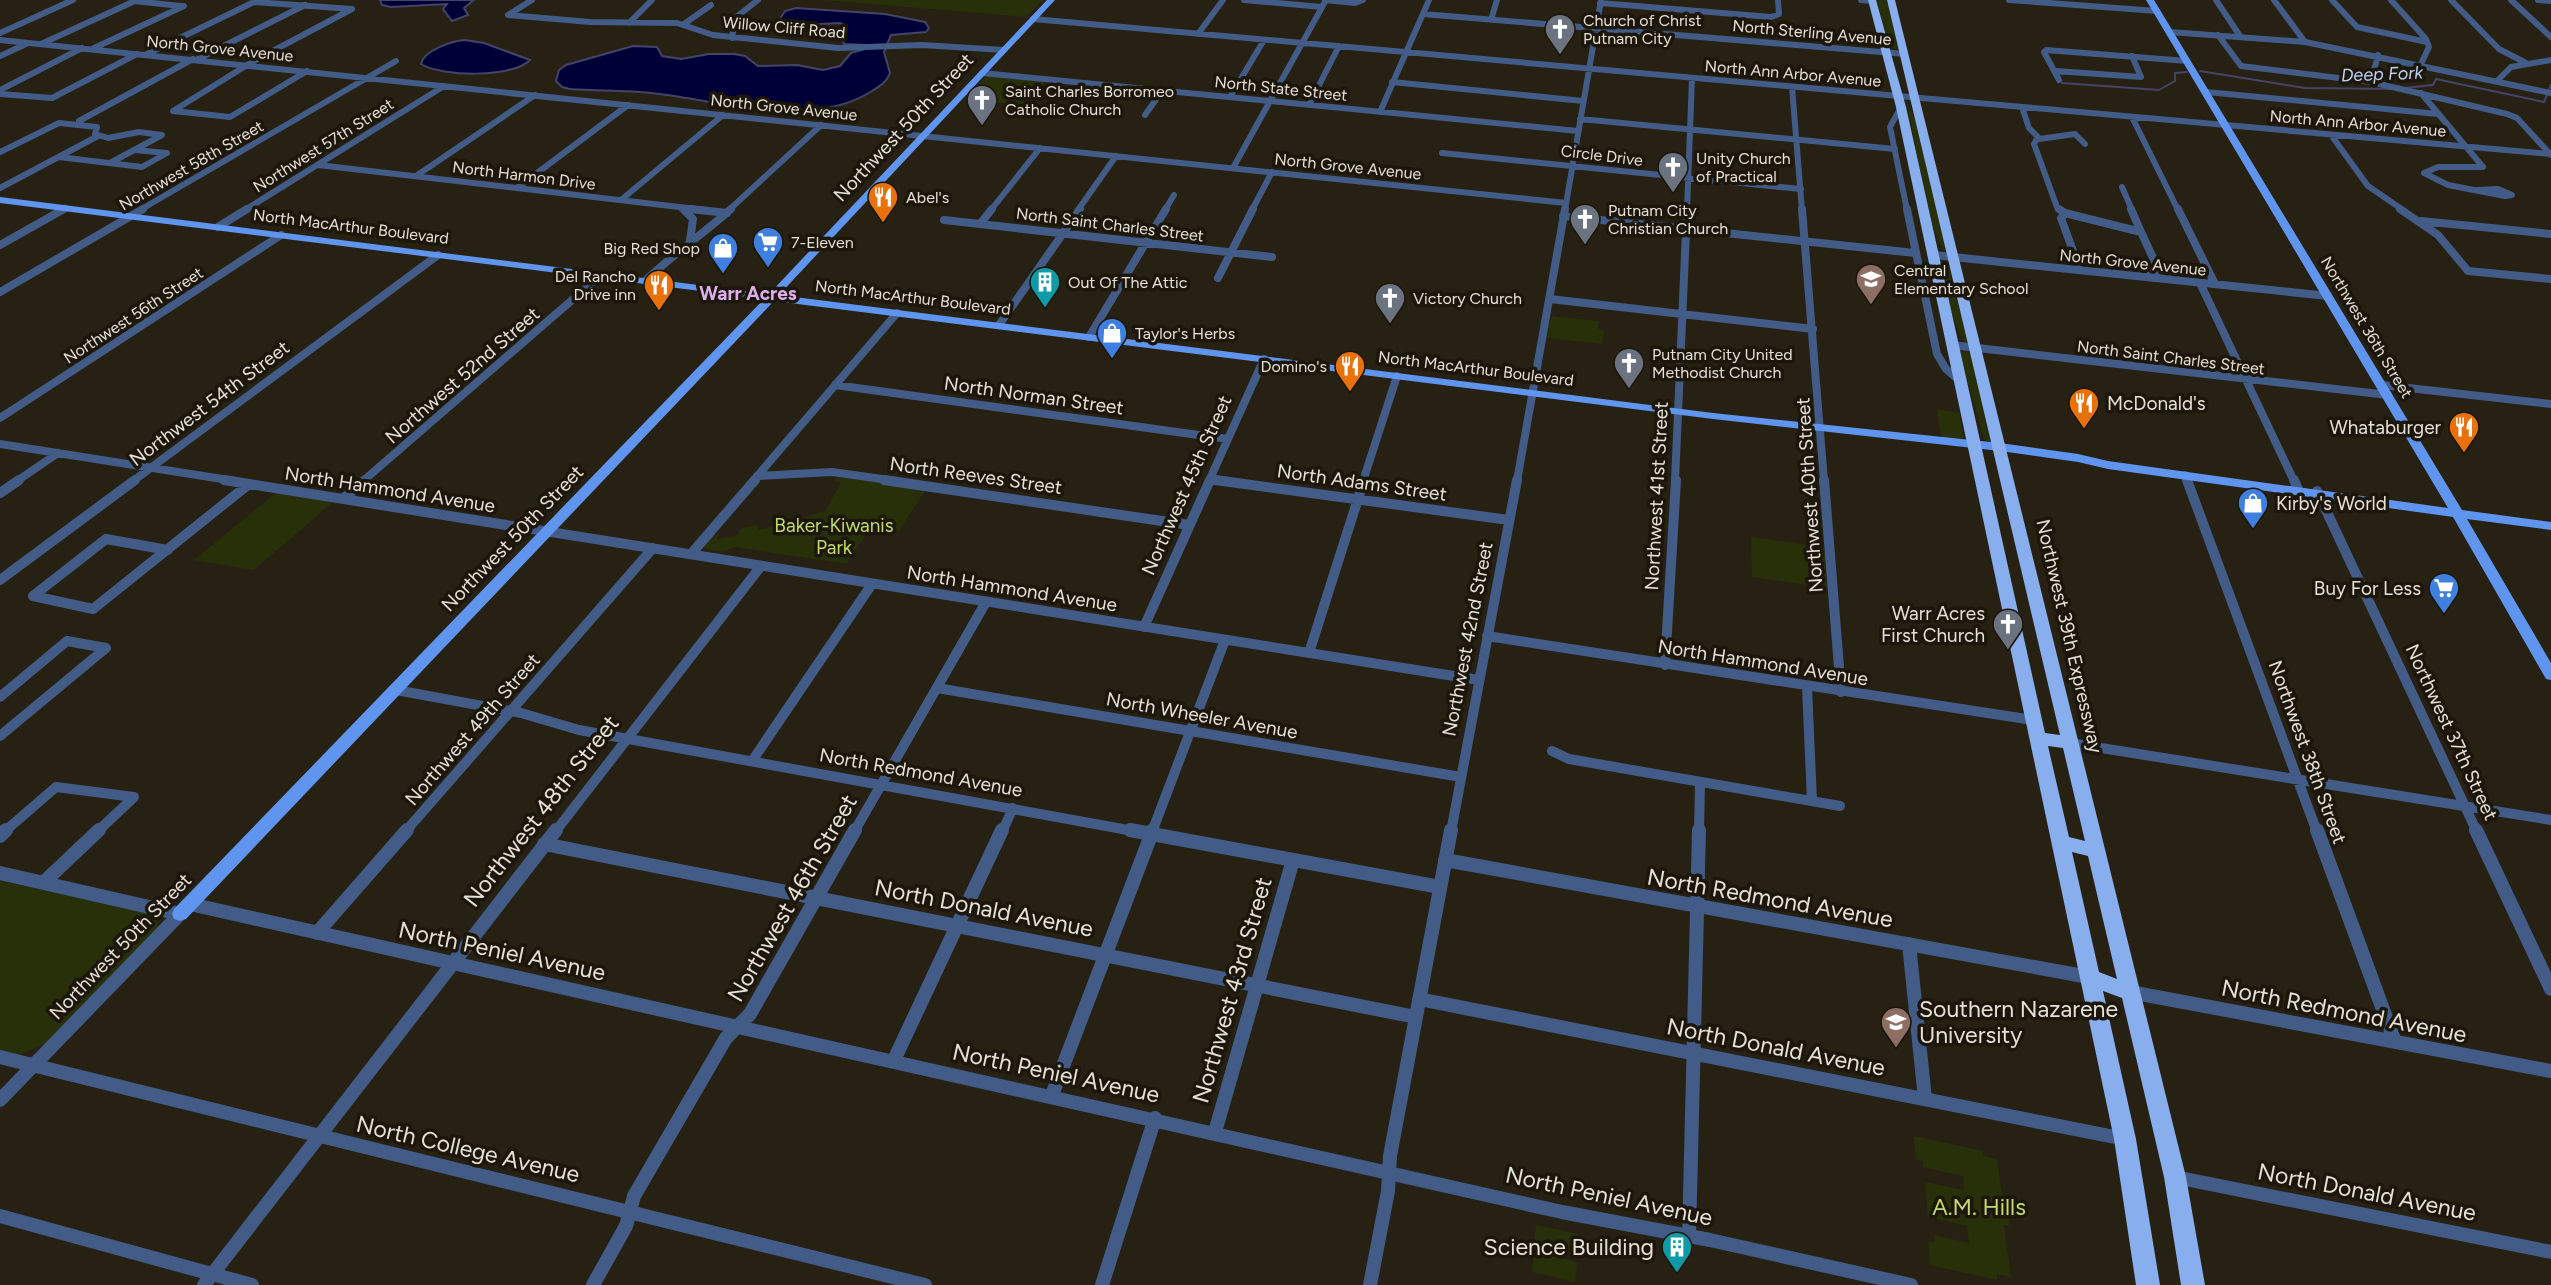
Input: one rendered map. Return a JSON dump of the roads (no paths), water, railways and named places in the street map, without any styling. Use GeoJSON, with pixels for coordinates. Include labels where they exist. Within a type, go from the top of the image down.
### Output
{"type":"FeatureCollection","features":[{"type":"Feature","properties":{"kind":"highway"},"geometry":{"type":"LineString","coordinates":[[1872,0],[1900,102],[2061,843],[2124,1139],[2148,1285]]}},
{"type":"Feature","properties":{"kind":"highway","name":"Northwest 39th Expressway"},"geometry":{"type":"LineString","coordinates":[[1891,0],[2175,1177],[2193,1285]]}},
{"type":"Feature","properties":{"kind":"highway"},"geometry":{"type":"LineString","coordinates":[[2035,729],[2065,725]]}},
{"type":"Feature","properties":{"kind":"highway"},"geometry":{"type":"LineString","coordinates":[[2035,729],[2070,743]]}},
{"type":"Feature","properties":{"kind":"highway"},"geometry":{"type":"LineString","coordinates":[[2061,843],[2095,850]]}},
{"type":"Feature","properties":{"kind":"highway"},"geometry":{"type":"LineString","coordinates":[[2088,977],[2130,992]]}},
{"type":"Feature","properties":{"kind":"main road","name":"Northwest 50th Street"},"geometry":{"type":"LineString","coordinates":[[186,909],[1051,0]]}},
{"type":"Feature","properties":{"kind":"main road","name":"Northwest 36th Street"},"geometry":{"type":"LineString","coordinates":[[2150,0],[2456,509],[2551,674]]}},
{"type":"Feature","properties":{"kind":"main road","name":"North MacArthur Boulevard"},"geometry":{"type":"LineString","coordinates":[[1,201],[2001,451],[2080,465],[2108,465],[2317,491],[2334,497],[2551,518]]}},
{"type":"Feature","properties":{"kind":"main road","name":"North MacArthur Boulevard"},"geometry":{"type":"LineString","coordinates":[[2456,509],[2551,526]]}},
{"type":"Feature","properties":{"kind":"street"},"geometry":{"type":"LineString","coordinates":[[0,33],[73,0]]}},
{"type":"Feature","properties":{"kind":"street","name":"Willow Cliff Road"},"geometry":{"type":"LineString","coordinates":[[532,0],[508,15],[629,23],[684,23],[713,35],[838,48],[956,46],[1004,50]]}},
{"type":"Feature","properties":{"kind":"street"},"geometry":{"type":"LineString","coordinates":[[629,23],[652,0]]}},
{"type":"Feature","properties":{"kind":"street"},"geometry":{"type":"LineString","coordinates":[[732,38],[735,18],[758,0]]}},
{"type":"Feature","properties":{"kind":"street"},"geometry":{"type":"LineString","coordinates":[[1198,34],[1223,0]]}},
{"type":"Feature","properties":{"kind":"street"},"geometry":{"type":"LineString","coordinates":[[1244,0],[1363,0]]}},
{"type":"Feature","properties":{"kind":"street"},"geometry":{"type":"LineString","coordinates":[[1380,112],[1429,0]]}},
{"type":"Feature","properties":{"kind":"street"},"geometry":{"type":"LineString","coordinates":[[1491,20],[1497,0]]}},
{"type":"Feature","properties":{"kind":"street"},"geometry":{"type":"LineString","coordinates":[[1600,2],[1778,17],[1778,0]]}},
{"type":"Feature","properties":{"kind":"street"},"geometry":{"type":"LineString","coordinates":[[1861,0],[1872,0]]}},
{"type":"Feature","properties":{"kind":"street"},"geometry":{"type":"LineString","coordinates":[[2009,0],[2157,11]]}},
{"type":"Feature","properties":{"kind":"street"},"geometry":{"type":"LineString","coordinates":[[2216,0],[2240,36]]}},
{"type":"Feature","properties":{"kind":"street"},"geometry":{"type":"LineString","coordinates":[[2274,0],[2305,42]]}},
{"type":"Feature","properties":{"kind":"street"},"geometry":{"type":"LineString","coordinates":[[2333,0],[2357,27],[2427,42]]}},
{"type":"Feature","properties":{"kind":"street"},"geometry":{"type":"LineString","coordinates":[[2391,0],[2427,42],[2429,47],[2421,64]]}},
{"type":"Feature","properties":{"kind":"street"},"geometry":{"type":"LineString","coordinates":[[2451,0],[2499,49],[2526,63]]}},
{"type":"Feature","properties":{"kind":"street"},"geometry":{"type":"LineString","coordinates":[[2511,0],[2551,37]]}},
{"type":"Feature","properties":{"kind":"street"},"geometry":{"type":"LineString","coordinates":[[2538,0],[2551,1]]}},
{"type":"Feature","properties":{"kind":"street"},"geometry":{"type":"LineString","coordinates":[[41,44],[135,1],[184,6],[92,49]]}},
{"type":"Feature","properties":{"kind":"street"},"geometry":{"type":"LineString","coordinates":[[145,55],[258,1],[352,9],[248,65],[173,111],[197,116],[233,116],[307,71]]}},
{"type":"Feature","properties":{"kind":"street"},"geometry":{"type":"LineString","coordinates":[[1233,169],[1324,2]]}},
{"type":"Feature","properties":{"kind":"street","name":"Northwest 42nd Street"},"geometry":{"type":"LineString","coordinates":[[1370,1285],[1419,999],[1550,299],[1600,2]]}},
{"type":"Feature","properties":{"kind":"street"},"geometry":{"type":"LineString","coordinates":[[79,121],[305,5]]}},
{"type":"Feature","properties":{"kind":"street"},"geometry":{"type":"LineString","coordinates":[[684,23],[710,5]]}},
{"type":"Feature","properties":{"kind":"street","name":"North Sterling Avenue"},"geometry":{"type":"LineString","coordinates":[[1423,14],[1905,54]]}},
{"type":"Feature","properties":{"kind":"street","name":"North Ann Arbor Avenue"},"geometry":{"type":"LineString","coordinates":[[1033,19],[1792,87],[1900,102],[1916,98],[2023,110],[2551,154]]}},
{"type":"Feature","properties":{"kind":"street"},"geometry":{"type":"LineString","coordinates":[[2169,32],[2305,42],[2551,93]]}},
{"type":"Feature","properties":{"kind":"street"},"geometry":{"type":"LineString","coordinates":[[2218,35],[2241,66],[2371,82],[2507,114],[2516,118],[2551,154]]}},
{"type":"Feature","properties":{"kind":"street","name":"North Grove Avenue"},"geometry":{"type":"LineString","coordinates":[[0,40],[1566,203]]}},
{"type":"Feature","properties":{"kind":"street"},"geometry":{"type":"LineString","coordinates":[[1230,97],[1265,40]]}},
{"type":"Feature","properties":{"kind":"street"},"geometry":{"type":"LineString","coordinates":[[0,56],[29,43]]}},
{"type":"Feature","properties":{"kind":"street"},"geometry":{"type":"LineString","coordinates":[[1309,105],[1339,46]]}},
{"type":"Feature","properties":{"kind":"street"},"geometry":{"type":"LineString","coordinates":[[0,92],[82,48]]}},
{"type":"Feature","properties":{"kind":"street"},"geometry":{"type":"LineString","coordinates":[[2059,80],[2044,52],[2046,50],[2187,61]]}},
{"type":"Feature","properties":{"kind":"street"},"geometry":{"type":"LineString","coordinates":[[0,92],[20,96],[57,96],[137,54]]}},
{"type":"Feature","properties":{"kind":"street"},"geometry":{"type":"LineString","coordinates":[[2371,82],[2378,55]]}},
{"type":"Feature","properties":{"kind":"street"},"geometry":{"type":"LineString","coordinates":[[2056,71],[2133,78],[2142,74],[2132,56]]}},
{"type":"Feature","properties":{"kind":"street"},"geometry":{"type":"LineString","coordinates":[[2497,81],[2511,67],[2551,60]]}},
{"type":"Feature","properties":{"kind":"street","name":"Northwest 58th Street"},"geometry":{"type":"LineString","coordinates":[[0,292],[396,61]]}},
{"type":"Feature","properties":{"kind":"street","name":"North State Street"},"geometry":{"type":"LineString","coordinates":[[982,73],[1578,131]]}},
{"type":"Feature","properties":{"kind":"street","name":"Northwest 41st Street"},"geometry":{"type":"LineString","coordinates":[[1665,665],[1680,411],[1692,78]]}},
{"type":"Feature","properties":{"kind":"street"},"geometry":{"type":"LineString","coordinates":[[2133,78],[2137,87]]}},
{"type":"Feature","properties":{"kind":"street"},"geometry":{"type":"LineString","coordinates":[[1392,82],[1583,101]]}},
{"type":"Feature","properties":{"kind":"street","name":"Northwest 57th Street"},"geometry":{"type":"LineString","coordinates":[[218,227],[444,86]]}},
{"type":"Feature","properties":{"kind":"street","name":"Northwest 40th Street"},"geometry":{"type":"LineString","coordinates":[[1792,87],[1822,429],[1841,692]]}},
{"type":"Feature","properties":{"kind":"street"},"geometry":{"type":"LineString","coordinates":[[1145,115],[1161,91]]}},
{"type":"Feature","properties":{"kind":"street"},"geometry":{"type":"LineString","coordinates":[[2206,92],[2438,114]]}},
{"type":"Feature","properties":{"kind":"street"},"geometry":{"type":"LineString","coordinates":[[2421,93],[2483,167],[2438,167],[2424,170],[2424,173],[2448,185],[2477,190]]}},
{"type":"Feature","properties":{"kind":"street"},"geometry":{"type":"LineString","coordinates":[[416,176],[535,95]]}},
{"type":"Feature","properties":{"kind":"street"},"geometry":{"type":"LineString","coordinates":[[1900,102],[1891,121],[1915,253],[1937,354],[1946,369],[1960,381]]}},
{"type":"Feature","properties":{"kind":"street"},"geometry":{"type":"LineString","coordinates":[[517,188],[628,105]]}},
{"type":"Feature","properties":{"kind":"street"},"geometry":{"type":"LineString","coordinates":[[2039,139],[2029,128],[2023,110],[2044,114]]}},
{"type":"Feature","properties":{"kind":"street"},"geometry":{"type":"LineString","coordinates":[[621,200],[723,115]]}},
{"type":"Feature","properties":{"kind":"street"},"geometry":{"type":"LineString","coordinates":[[2132,117],[2215,285]]}},
{"type":"Feature","properties":{"kind":"street"},"geometry":{"type":"LineString","coordinates":[[1580,119],[1895,149]]}},
{"type":"Feature","properties":{"kind":"street"},"geometry":{"type":"LineString","coordinates":[[0,152],[59,123],[97,127],[95,134],[98,136]]}},
{"type":"Feature","properties":{"kind":"street"},"geometry":{"type":"LineString","coordinates":[[645,281],[727,212],[821,125]]}},
{"type":"Feature","properties":{"kind":"street"},"geometry":{"type":"LineString","coordinates":[[0,188],[98,136],[115,137],[139,132],[162,135],[110,163]]}},
{"type":"Feature","properties":{"kind":"street"},"geometry":{"type":"LineString","coordinates":[[2085,145],[2075,134],[2039,139],[2034,144],[2057,207],[2065,213],[2141,232]]}},
{"type":"Feature","properties":{"kind":"street"},"geometry":{"type":"LineString","coordinates":[[2331,135],[2368,186],[2420,221],[2450,246],[2468,271],[2551,279]]}},
{"type":"Feature","properties":{"kind":"street"},"geometry":{"type":"LineString","coordinates":[[980,224],[1040,148]]}},
{"type":"Feature","properties":{"kind":"street"},"geometry":{"type":"LineString","coordinates":[[59,157],[142,167],[167,153],[135,150]]}},
{"type":"Feature","properties":{"kind":"street","name":"Circle Drive"},"geometry":{"type":"LineString","coordinates":[[1442,153],[1801,189]]}},
{"type":"Feature","properties":{"kind":"street"},"geometry":{"type":"LineString","coordinates":[[999,326],[1116,156]]}},
{"type":"Feature","properties":{"kind":"street","name":"North Harmon Drive"},"geometry":{"type":"LineString","coordinates":[[318,165],[727,212]]}},
{"type":"Feature","properties":{"kind":"street"},"geometry":{"type":"LineString","coordinates":[[1218,278],[1272,172]]}},
{"type":"Feature","properties":{"kind":"street"},"geometry":{"type":"LineString","coordinates":[[2122,187],[2161,276]]}},
{"type":"Feature","properties":{"kind":"street"},"geometry":{"type":"LineString","coordinates":[[1090,337],[1174,195]]}},
{"type":"Feature","properties":{"kind":"street"},"geometry":{"type":"LineString","coordinates":[[679,207],[693,219],[690,241]]}},
{"type":"Feature","properties":{"kind":"street"},"geometry":{"type":"LineString","coordinates":[[0,245],[65,208]]}},
{"type":"Feature","properties":{"kind":"street"},"geometry":{"type":"LineString","coordinates":[[2065,213],[2061,218],[2079,268]]}},
{"type":"Feature","properties":{"kind":"street"},"geometry":{"type":"LineString","coordinates":[[1563,216],[1915,253]]}},
{"type":"Feature","properties":{"kind":"street","name":"North Saint Charles Street"},"geometry":{"type":"LineString","coordinates":[[944,220],[1272,257]]}},
{"type":"Feature","properties":{"kind":"street"},"geometry":{"type":"LineString","coordinates":[[2420,221],[2551,234]]}},
{"type":"Feature","properties":{"kind":"street","name":"Northwest 56th Street"},"geometry":{"type":"LineString","coordinates":[[0,418],[281,235]]}},
{"type":"Feature","properties":{"kind":"street","name":"Northwest 54th Street"},"geometry":{"type":"LineString","coordinates":[[0,580],[438,255]]}},
{"type":"Feature","properties":{"kind":"street","name":"North Grove Avenue"},"geometry":{"type":"LineString","coordinates":[[1934,255],[2161,276],[2215,285],[2328,296]]}},
{"type":"Feature","properties":{"kind":"street"},"geometry":{"type":"LineString","coordinates":[[2053,258],[2057,268]]}},
{"type":"Feature","properties":{"kind":"street","name":"Northwest 52nd Street"},"geometry":{"type":"LineString","coordinates":[[343,499],[601,275]]}},
{"type":"Feature","properties":{"kind":"street"},"geometry":{"type":"LineString","coordinates":[[2200,283],[2298,489]]}},
{"type":"Feature","properties":{"kind":"street"},"geometry":{"type":"LineString","coordinates":[[1550,299],[1813,329]]}},
{"type":"Feature","properties":{"kind":"street"},"geometry":{"type":"LineString","coordinates":[[691,554],[897,313]]}},
{"type":"Feature","properties":{"kind":"street","name":"North Saint Charles Street"},"geometry":{"type":"LineString","coordinates":[[1952,345],[2247,380],[2551,404]]}},
{"type":"Feature","properties":{"kind":"street","name":"Northwest 45th Street"},"geometry":{"type":"LineString","coordinates":[[1144,627],[1264,359]]}},
{"type":"Feature","properties":{"kind":"street"},"geometry":{"type":"LineString","coordinates":[[1309,653],[1396,376]]}},
{"type":"Feature","properties":{"kind":"street","name":"North Norman Street"},"geometry":{"type":"LineString","coordinates":[[835,385],[1228,439]]}},
{"type":"Feature","properties":{"kind":"street","name":"North Hammond Avenue"},"geometry":{"type":"LineString","coordinates":[[0,444],[1479,680]]}},
{"type":"Feature","properties":{"kind":"street"},"geometry":{"type":"LineString","coordinates":[[0,493],[58,453]]}},
{"type":"Feature","properties":{"kind":"street","name":"North Reeves Street"},"geometry":{"type":"LineString","coordinates":[[757,476],[777,480],[811,472],[832,472],[1189,525]]}},
{"type":"Feature","properties":{"kind":"street","name":"Northwest 38th Street"},"geometry":{"type":"LineString","coordinates":[[2185,475],[2395,1042]]}},
{"type":"Feature","properties":{"kind":"street","name":"North Adams Street"},"geometry":{"type":"LineString","coordinates":[[1210,479],[1509,520]]}},
{"type":"Feature","properties":{"kind":"street"},"geometry":{"type":"LineString","coordinates":[[168,550],[106,539],[33,596],[93,608],[168,550],[249,484]]}},
{"type":"Feature","properties":{"kind":"street","name":"Northwest 37th Street"},"geometry":{"type":"LineString","coordinates":[[2317,491],[2551,989]]}},
{"type":"Feature","properties":{"kind":"street","name":"Northwest 49th Street"},"geometry":{"type":"LineString","coordinates":[[317,933],[653,548]]}},
{"type":"Feature","properties":{"kind":"street","name":"Northwest 48th Street"},"geometry":{"type":"LineString","coordinates":[[208,1279],[761,566]]}},
{"type":"Feature","properties":{"kind":"street"},"geometry":{"type":"LineString","coordinates":[[752,761],[872,584]]}},
{"type":"Feature","properties":{"kind":"street","name":"Northwest 46th Street"},"geometry":{"type":"LineString","coordinates":[[593,1285],[630,1213],[634,1196],[726,1038],[750,1014],[986,602]]}},
{"type":"Feature","properties":{"kind":"street","name":"North Hammond Avenue"},"geometry":{"type":"LineString","coordinates":[[1487,636],[1841,692],[2035,729]]}},
{"type":"Feature","properties":{"kind":"street"},"geometry":{"type":"LineString","coordinates":[[1052,1095],[1225,640]]}},
{"type":"Feature","properties":{"kind":"street"},"geometry":{"type":"LineString","coordinates":[[0,697],[67,641],[106,648],[0,736]]}},
{"type":"Feature","properties":{"kind":"street"},"geometry":{"type":"LineString","coordinates":[[1807,687],[1812,801]]}},
{"type":"Feature","properties":{"kind":"street","name":"North Wheeler Avenue"},"geometry":{"type":"LineString","coordinates":[[937,688],[1461,777]]}},
{"type":"Feature","properties":{"kind":"street","name":"North Redmond Avenue"},"geometry":{"type":"LineString","coordinates":[[396,690],[511,711],[565,727],[1440,887]]}},
{"type":"Feature","properties":{"kind":"street"},"geometry":{"type":"LineString","coordinates":[[2070,743],[2551,820]]}},
{"type":"Feature","properties":{"kind":"street"},"geometry":{"type":"LineString","coordinates":[[1552,751],[1569,759],[1840,807]]}},
{"type":"Feature","properties":{"kind":"street"},"geometry":{"type":"LineString","coordinates":[[1689,1237],[1700,782]]}},
{"type":"Feature","properties":{"kind":"street"},"geometry":{"type":"LineString","coordinates":[[0,836],[56,787],[134,797],[43,883]]}},
{"type":"Feature","properties":{"kind":"street"},"geometry":{"type":"LineString","coordinates":[[894,1060],[1013,808]]}},
{"type":"Feature","properties":{"kind":"street","name":"North Donald Avenue"},"geometry":{"type":"LineString","coordinates":[[544,844],[1416,1017]]}},
{"type":"Feature","properties":{"kind":"street","name":"Northwest 43rd Street"},"geometry":{"type":"LineString","coordinates":[[1215,1132],[1293,860]]}},
{"type":"Feature","properties":{"kind":"street","name":"North Redmond Avenue"},"geometry":{"type":"LineString","coordinates":[[1445,860],[2088,977]]}},
{"type":"Feature","properties":{"kind":"street","name":"North Peniel Avenue"},"geometry":{"type":"LineString","coordinates":[[0,873],[317,933],[1389,1172],[1911,1285]]}},
{"type":"Feature","properties":{"kind":"street","name":"Northwest 50th Street"},"geometry":{"type":"LineString","coordinates":[[0,1100],[186,909]]}},
{"type":"Feature","properties":{"kind":"street"},"geometry":{"type":"LineString","coordinates":[[1909,944],[1925,1099]]}},
{"type":"Feature","properties":{"kind":"street","name":"North Redmond Avenue"},"geometry":{"type":"LineString","coordinates":[[2130,992],[2551,1071]]}},
{"type":"Feature","properties":{"kind":"street","name":"North Donald Avenue"},"geometry":{"type":"LineString","coordinates":[[1419,999],[2124,1139]]}},
{"type":"Feature","properties":{"kind":"street","name":"North College Avenue"},"geometry":{"type":"LineString","coordinates":[[0,1057],[925,1285]]}},
{"type":"Feature","properties":{"kind":"street"},"geometry":{"type":"LineString","coordinates":[[1102,1285],[1155,1118]]}},
{"type":"Feature","properties":{"kind":"street","name":"North Donald Avenue"},"geometry":{"type":"LineString","coordinates":[[2175,1177],[2551,1252]]}},
{"type":"Feature","properties":{"kind":"street"},"geometry":{"type":"LineString","coordinates":[[0,1216],[208,1279],[252,1285]]}},
{"type":"Feature","properties":{"kind":"waterway","name":"Deep Fork"},"geometry":{"type":"LineString","coordinates":[[2200,71],[2305,88],[2394,89]]}},
{"type":"Feature","properties":{"kind":"waterway","name":"Deep Fork"},"geometry":{"type":"LineString","coordinates":[[2062,83],[2159,90],[2175,81],[2175,73],[2187,72]]}},
{"type":"Feature","properties":{"kind":"waterway","name":"Deep Fork"},"geometry":{"type":"LineString","coordinates":[[2404,88],[2433,85],[2436,79],[2544,102],[2551,85]]}},
{"type":"Feature","properties":{"kind":"place","name":"Church of Christ Putnam City"},"geometry":{"type":"Point","coordinates":[1560,56]}},
{"type":"Feature","properties":{"kind":"place","name":"Saint Charles Borromeo Catholic Church"},"geometry":{"type":"Point","coordinates":[982,127]}},
{"type":"Feature","properties":{"kind":"place","name":"Unity Church of Practical"},"geometry":{"type":"Point","coordinates":[1673,194]}},
{"type":"Feature","properties":{"kind":"place","name":"Abel's"},"geometry":{"type":"Point","coordinates":[883,224]}},
{"type":"Feature","properties":{"kind":"place","name":"Putnam City Christian Church"},"geometry":{"type":"Point","coordinates":[1585,246]}},
{"type":"Feature","properties":{"kind":"place","name":"7-Eleven"},"geometry":{"type":"Point","coordinates":[768,269]}},
{"type":"Feature","properties":{"kind":"place","name":"Big Red Shop"},"geometry":{"type":"Point","coordinates":[723,275]}},
{"type":"Feature","properties":{"kind":"place","name":"Central Elementary School"},"geometry":{"type":"Point","coordinates":[1871,306]}},
{"type":"Feature","properties":{"kind":"place","name":"Out Of The Attic"},"geometry":{"type":"Point","coordinates":[1045,309]}},
{"type":"Feature","properties":{"kind":"place","name":"Del Rancho Drive inn"},"geometry":{"type":"Point","coordinates":[659,312]}},
{"type":"Feature","properties":{"kind":"place","name":"Victory Church"},"geometry":{"type":"Point","coordinates":[1390,325]}},
{"type":"Feature","properties":{"kind":"place","name":"Taylor's Herbs"},"geometry":{"type":"Point","coordinates":[1112,360]}},
{"type":"Feature","properties":{"kind":"place","name":"Putnam City United Methodist Church"},"geometry":{"type":"Point","coordinates":[1629,390]}},
{"type":"Feature","properties":{"kind":"place","name":"Domino's"},"geometry":{"type":"Point","coordinates":[1350,393]}},
{"type":"Feature","properties":{"kind":"place","name":"McDonald's"},"geometry":{"type":"Point","coordinates":[2084,430]}},
{"type":"Feature","properties":{"kind":"place","name":"Whataburger"},"geometry":{"type":"Point","coordinates":[2464,454]}},
{"type":"Feature","properties":{"kind":"place","name":"Kirby's World"},"geometry":{"type":"Point","coordinates":[2253,530]}},
{"type":"Feature","properties":{"kind":"place","name":"Buy For Less"},"geometry":{"type":"Point","coordinates":[2444,615]}},
{"type":"Feature","properties":{"kind":"place","name":"Warr Acres First Church"},"geometry":{"type":"Point","coordinates":[2008,651]}},
{"type":"Feature","properties":{"kind":"place","name":"Southern Nazarene University"},"geometry":{"type":"Point","coordinates":[1896,1049]}},
{"type":"Feature","properties":{"kind":"place","name":"Science Building"},"geometry":{"type":"Point","coordinates":[1677,1274]}},
{"type":"Feature","properties":{"kind":"district","name":"Warr Acres"},"geometry":{"type":"Point","coordinates":[748,293]}},
{"type":"Feature","properties":{"kind":"park label","name":"Baker-Kiwanis Park"},"geometry":{"type":"Point","coordinates":[834,536]}},
{"type":"Feature","properties":{"kind":"park label","name":"A.M. Hills"},"geometry":{"type":"Point","coordinates":[1979,1207]}}]}
